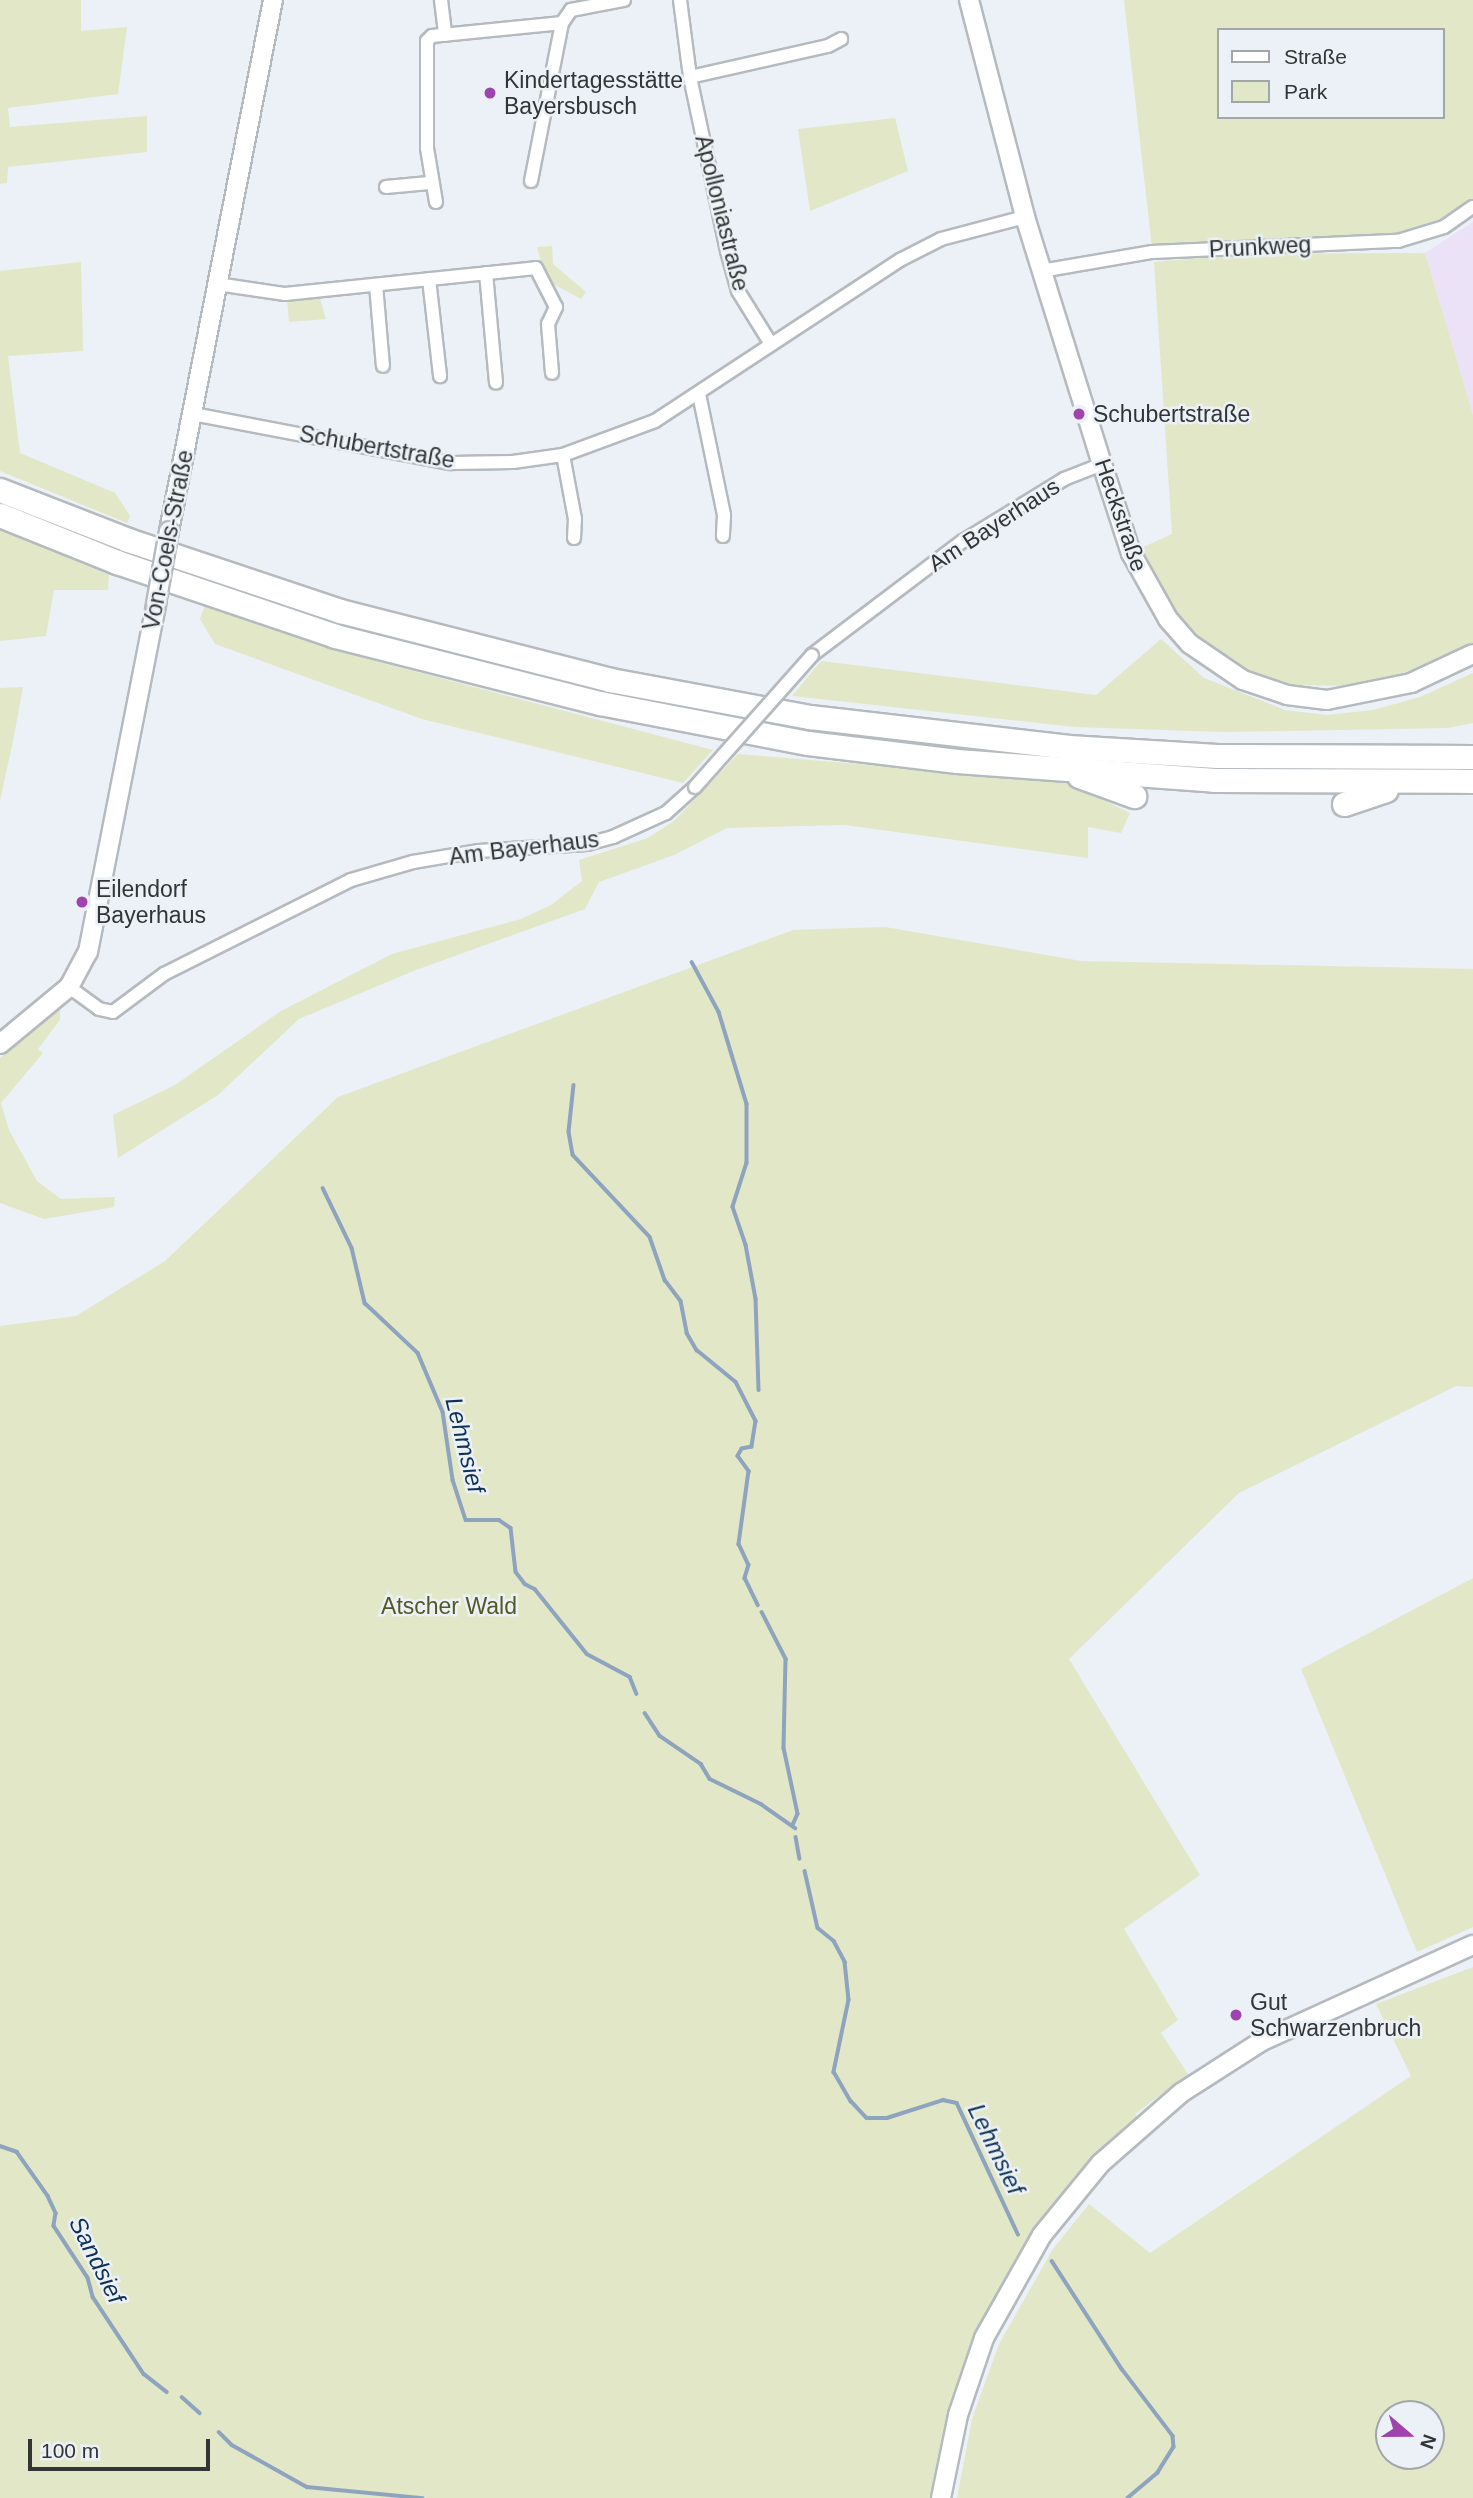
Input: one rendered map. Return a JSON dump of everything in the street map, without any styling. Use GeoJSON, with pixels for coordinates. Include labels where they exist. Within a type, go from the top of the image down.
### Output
{"type":"FeatureCollection","features":[{"type":"Feature","properties":{"kind":"highway"},"geometry":{"type":"LineString","coordinates":[[0,490],[128,540],[340,611],[610,680],[810,718],[1042,744],[1217,756],[1473,757]]}},
{"type":"Feature","properties":{"kind":"highway"},"geometry":{"type":"LineString","coordinates":[[0,515],[117,562],[335,636],[600,703],[808,743],[1066,770],[1214,780],[1412,783],[1473,781]]}},
{"type":"Feature","properties":{"kind":"highway"},"geometry":{"type":"LineString","coordinates":[[1066,770],[1134,796]]}},
{"type":"Feature","properties":{"kind":"highway"},"geometry":{"type":"LineString","coordinates":[[1344,804],[1412,783]]}},
{"type":"Feature","properties":{"kind":"main road","name":"Von-Coels-Straße"},"geometry":{"type":"LineString","coordinates":[[0,1044],[69,987],[81,970],[93,932],[272,0]]}},
{"type":"Feature","properties":{"kind":"main road","name":"Heckstraße"},"geometry":{"type":"LineString","coordinates":[[969,0],[1041,271],[1101,464],[1146,587],[1190,644],[1243,680],[1287,695],[1327,699],[1367,695],[1411,683],[1473,654]]}},
{"type":"Feature","properties":{"kind":"main road"},"geometry":{"type":"LineString","coordinates":[[941,2498],[958,2415],[984,2338],[1042,2235],[1101,2163],[1181,2093],[1262,2041],[1473,1945]]}},
{"type":"Feature","properties":{"kind":"street"},"geometry":{"type":"LineString","coordinates":[[441,0],[445,35]]}},
{"type":"Feature","properties":{"kind":"street"},"geometry":{"type":"LineString","coordinates":[[531,181],[562,23],[571,10],[624,0]]}},
{"type":"Feature","properties":{"kind":"street","name":"Apolloniastraße"},"geometry":{"type":"LineString","coordinates":[[680,0],[690,77],[738,291],[771,344]]}},
{"type":"Feature","properties":{"kind":"street"},"geometry":{"type":"LineString","coordinates":[[436,202],[429,183],[424,47],[432,36],[562,23]]}},
{"type":"Feature","properties":{"kind":"street"},"geometry":{"type":"LineString","coordinates":[[690,77],[828,47],[841,39]]}},
{"type":"Feature","properties":{"kind":"street"},"geometry":{"type":"LineString","coordinates":[[386,187],[429,183]]}},
{"type":"Feature","properties":{"kind":"street","name":"Prunkweg"},"geometry":{"type":"LineString","coordinates":[[1041,271],[1152,252],[1398,241],[1444,227],[1473,207]]}},
{"type":"Feature","properties":{"kind":"street","name":"Schubertstraße"},"geometry":{"type":"LineString","coordinates":[[193,414],[451,463],[513,462],[563,455],[622,435],[699,394],[900,260],[941,239],[1025,217]]}},
{"type":"Feature","properties":{"kind":"street"},"geometry":{"type":"LineString","coordinates":[[217,284],[285,294],[536,268],[556,307],[548,324],[552,373]]}},
{"type":"Feature","properties":{"kind":"street"},"geometry":{"type":"LineString","coordinates":[[486,273],[496,383]]}},
{"type":"Feature","properties":{"kind":"street"},"geometry":{"type":"LineString","coordinates":[[429,279],[440,376]]}},
{"type":"Feature","properties":{"kind":"street"},"geometry":{"type":"LineString","coordinates":[[376,285],[383,366]]}},
{"type":"Feature","properties":{"kind":"street"},"geometry":{"type":"LineString","coordinates":[[699,394],[724,515],[723,536]]}},
{"type":"Feature","properties":{"kind":"street"},"geometry":{"type":"LineString","coordinates":[[563,455],[575,519],[574,538]]}},
{"type":"Feature","properties":{"kind":"street","name":"Am Bayerhaus"},"geometry":{"type":"LineString","coordinates":[[69,987],[99,1009],[113,1012],[164,974],[351,880],[466,853],[613,837],[666,813],[695,787],[812,655],[963,541],[1064,479],[1101,464]]}},
{"type":"Feature","properties":{"kind":"shaded area"},"geometry":{"type":"Polygon","coordinates":[[[1473,222],[1473,415],[1425,253],[1473,222]]]}},
{"type":"Feature","properties":{"kind":"green space"},"geometry":{"type":"Polygon","coordinates":[[[0,0],[81,0],[81,31],[127,27],[118,94],[8,108],[10,127],[147,116],[147,152],[8,167],[7,183],[0,184],[0,0]]]}},
{"type":"Feature","properties":{"kind":"green space"},"geometry":{"type":"Polygon","coordinates":[[[1124,0],[1473,0],[1473,199],[1440,223],[1398,235],[1152,248],[1124,0]]]}},
{"type":"Feature","properties":{"kind":"green space"},"geometry":{"type":"Polygon","coordinates":[[[895,118],[908,171],[810,211],[798,129],[895,118]]]}},
{"type":"Feature","properties":{"kind":"green space"},"geometry":{"type":"Polygon","coordinates":[[[552,246],[553,264],[586,292],[581,299],[546,280],[537,247],[552,246]]]}},
{"type":"Feature","properties":{"kind":"green space"},"geometry":{"type":"Polygon","coordinates":[[[1425,253],[1473,415],[1473,643],[1438,661],[1363,686],[1286,685],[1249,673],[1223,659],[1180,622],[1139,549],[1172,534],[1154,262],[1247,254],[1425,253]]]}},
{"type":"Feature","properties":{"kind":"green space"},"geometry":{"type":"Polygon","coordinates":[[[81,262],[83,351],[8,356],[20,453],[115,493],[130,516],[127,523],[0,471],[0,271],[81,262]]]}},
{"type":"Feature","properties":{"kind":"green space"},"geometry":{"type":"Polygon","coordinates":[[[319,295],[326,319],[289,322],[287,299],[319,295]]]}},
{"type":"Feature","properties":{"kind":"green space"},"geometry":{"type":"Polygon","coordinates":[[[0,530],[109,574],[108,590],[54,590],[46,636],[0,641],[0,530]]]}},
{"type":"Feature","properties":{"kind":"green space"},"geometry":{"type":"Polygon","coordinates":[[[205,605],[368,659],[713,750],[683,783],[422,719],[215,644],[200,619],[205,605]]]}},
{"type":"Feature","properties":{"kind":"green space"},"geometry":{"type":"Polygon","coordinates":[[[1161,639],[1204,678],[1285,710],[1326,715],[1373,710],[1420,697],[1473,673],[1473,723],[1447,728],[1224,732],[1074,727],[792,696],[821,661],[1096,695],[1161,639]]]}},
{"type":"Feature","properties":{"kind":"green space"},"geometry":{"type":"Polygon","coordinates":[[[23,687],[14,736],[0,801],[0,688],[23,687]]]}},
{"type":"Feature","properties":{"kind":"green space"},"geometry":{"type":"Polygon","coordinates":[[[738,754],[1064,781],[1130,813],[1121,833],[1088,827],[1088,858],[845,825],[727,828],[674,855],[599,882],[585,909],[416,970],[299,1019],[218,1095],[118,1158],[113,1115],[175,1085],[281,1011],[392,954],[521,919],[551,905],[582,881],[579,860],[648,838],[674,821],[738,754]]]}},
{"type":"Feature","properties":{"kind":"green space","name":"Atscher Wald"},"geometry":{"type":"Polygon","coordinates":[[[885,927],[1081,961],[1473,969],[1473,1387],[1456,1386],[1239,1493],[1069,1659],[1200,1875],[1124,1929],[1178,2020],[1161,2033],[1188,2074],[1135,2114],[1138,2118],[1069,2187],[1001,2287],[957,2389],[933,2498],[0,2498],[0,1326],[76,1316],[165,1261],[338,1097],[793,930],[885,927]]]}},
{"type":"Feature","properties":{"kind":"green space"},"geometry":{"type":"Polygon","coordinates":[[[60,1009],[60,1020],[38,1049],[43,1053],[1,1103],[9,1130],[37,1181],[61,1199],[115,1197],[114,1207],[44,1219],[0,1203],[0,1058],[60,1009]]]}},
{"type":"Feature","properties":{"kind":"green space"},"geometry":{"type":"Polygon","coordinates":[[[1473,1578],[1473,1927],[1417,1952],[1301,1669],[1473,1578]]]}},
{"type":"Feature","properties":{"kind":"green space"},"geometry":{"type":"Polygon","coordinates":[[[1473,1967],[1473,2498],[957,2498],[972,2419],[999,2344],[1053,2249],[1089,2204],[1150,2253],[1411,2076],[1376,2004],[1473,1967]]]}},
{"type":"Feature","properties":{"kind":"waterway"},"geometry":{"type":"LineString","coordinates":[[692,962],[719,1012],[747,1104],[747,1163],[733,1207],[746,1245],[756,1299],[759,1390]]}},
{"type":"Feature","properties":{"kind":"waterway","name":"Lehmsief"},"geometry":{"type":"LineString","coordinates":[[574,1085],[569,1132],[573,1155],[650,1237],[665,1280],[681,1301],[687,1333],[697,1350],[736,1382],[756,1421],[752,1447],[742,1449],[738,1456],[749,1471],[739,1544],[749,1565],[745,1578],[758,1605]]}},
{"type":"Feature","properties":{"kind":"waterway","name":"Lehmsief"},"geometry":{"type":"LineString","coordinates":[[323,1188],[352,1248],[365,1303],[418,1353],[443,1412],[453,1480],[466,1520],[499,1520],[511,1528],[516,1572],[525,1584],[535,1589],[587,1654],[630,1677],[637,1694]]}},
{"type":"Feature","properties":{"kind":"waterway","name":"Lehmsief"},"geometry":{"type":"LineString","coordinates":[[762,1612],[786,1659],[784,1748],[798,1814],[793,1825]]}},
{"type":"Feature","properties":{"kind":"waterway","name":"Lehmsief"},"geometry":{"type":"LineString","coordinates":[[645,1713],[660,1736],[701,1764],[710,1779],[761,1804],[795,1828]]}},
{"type":"Feature","properties":{"kind":"waterway","name":"Lehmsief"},"geometry":{"type":"LineString","coordinates":[[796,1837],[800,1859]]}},
{"type":"Feature","properties":{"kind":"waterway","name":"Lehmsief"},"geometry":{"type":"LineString","coordinates":[[805,1871],[818,1928],[834,1941],[845,1962],[849,2000],[834,2072],[851,2101],[867,2118],[887,2118],[943,2100],[957,2103],[1018,2234]]}},
{"type":"Feature","properties":{"kind":"waterway","name":"Sandsief"},"geometry":{"type":"LineString","coordinates":[[0,2146],[17,2152],[48,2196],[56,2213],[54,2226],[88,2278],[93,2297],[144,2374],[167,2392]]}},
{"type":"Feature","properties":{"kind":"waterway","name":"Lehmsief"},"geometry":{"type":"LineString","coordinates":[[1052,2261],[1122,2369],[1173,2436],[1174,2447],[1158,2473],[1128,2498]]}},
{"type":"Feature","properties":{"kind":"waterway","name":"Lehmsief"},"geometry":{"type":"LineString","coordinates":[[182,2397],[200,2413]]}},
{"type":"Feature","properties":{"kind":"waterway","name":"Lehmsief"},"geometry":{"type":"LineString","coordinates":[[219,2432],[232,2445],[307,2487],[422,2498]]}},
{"type":"Feature","properties":{"kind":"place","name":"Kindertagesstätte Bayersbusch"},"geometry":{"type":"Point","coordinates":[490,93]}},
{"type":"Feature","properties":{"kind":"place","name":"Schubertstraße"},"geometry":{"type":"Point","coordinates":[1079,414]}},
{"type":"Feature","properties":{"kind":"place","name":"Eilendorf Bayerhaus"},"geometry":{"type":"Point","coordinates":[82,902]}},
{"type":"Feature","properties":{"kind":"place","name":"Gut Schwarzenbruch"},"geometry":{"type":"Point","coordinates":[1236,2015]}}]}
